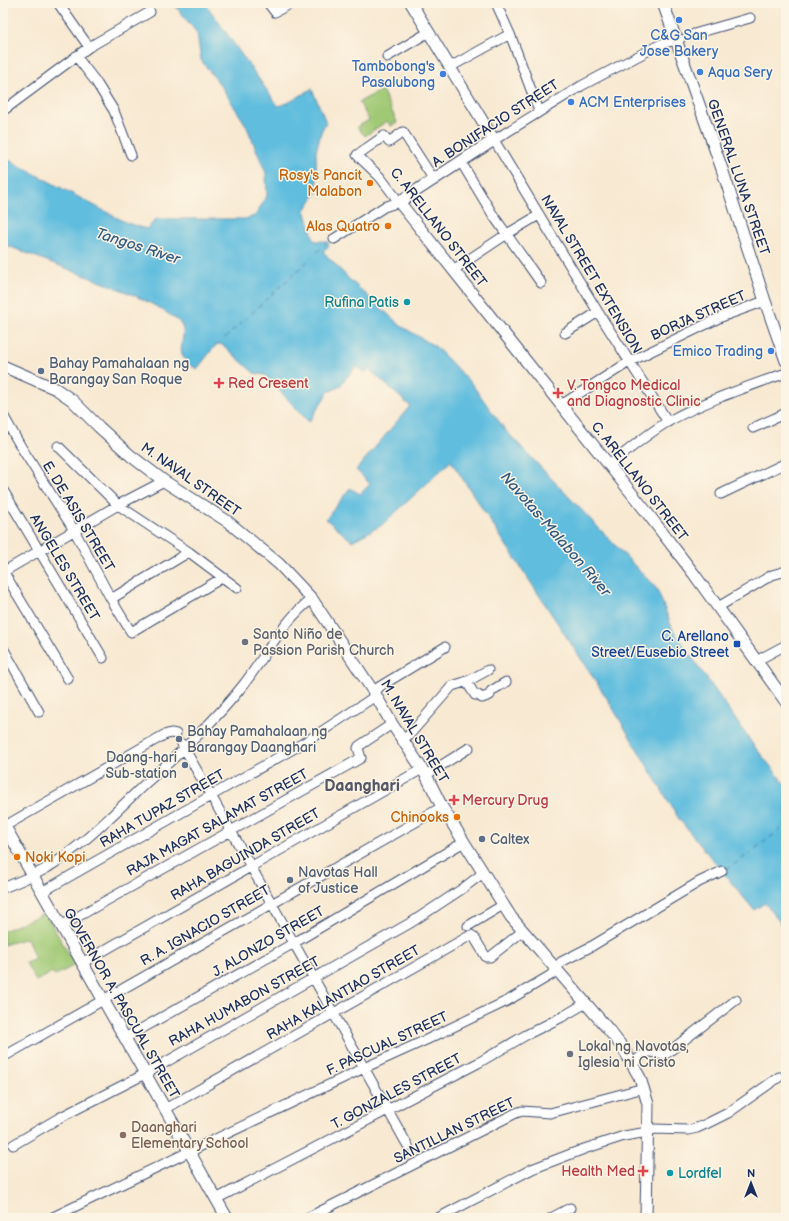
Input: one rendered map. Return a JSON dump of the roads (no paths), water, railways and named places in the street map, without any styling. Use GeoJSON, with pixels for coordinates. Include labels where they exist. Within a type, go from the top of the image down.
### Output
{"type":"FeatureCollection","features":[{"type":"Feature","properties":{"kind":"main road"},"geometry":{"type":"LineString","coordinates":[[411,3],[494,140]]}},
{"type":"Feature","properties":{"kind":"main road","name":"GENERAL LUNA STREET"},"geometry":{"type":"LineString","coordinates":[[663,3],[678,39],[765,301],[783,342],[786,361]]}},
{"type":"Feature","properties":{"kind":"main road","name":"A. BONIFACIO STREET"},"geometry":{"type":"LineString","coordinates":[[399,202],[494,140]]}},
{"type":"Feature","properties":{"kind":"main road","name":"C. ARELLANO STREET"},"geometry":{"type":"LineString","coordinates":[[399,202],[645,510],[718,607],[786,702]]}},
{"type":"Feature","properties":{"kind":"main road","name":"M. NAVAL STREET"},"geometry":{"type":"LineString","coordinates":[[4,368],[56,390],[72,400],[98,427],[131,456],[164,481],[227,521],[279,564],[312,599],[375,694],[402,740],[424,772],[442,807],[503,905],[523,931],[617,1040],[632,1064],[644,1088],[648,1104],[646,1218]]}},
{"type":"Feature","properties":{"kind":"main road","name":"GOVERNOR A. PASCUAL STREET"},"geometry":{"type":"LineString","coordinates":[[4,825],[227,1218]]}},
{"type":"Feature","properties":{"kind":"street"},"geometry":{"type":"LineString","coordinates":[[58,3],[89,47]]}},
{"type":"Feature","properties":{"kind":"street"},"geometry":{"type":"LineString","coordinates":[[268,3],[276,12],[292,3]]}},
{"type":"Feature","properties":{"kind":"street"},"geometry":{"type":"LineString","coordinates":[[496,3],[510,34],[539,111]]}},
{"type":"Feature","properties":{"kind":"street"},"geometry":{"type":"LineString","coordinates":[[4,110],[89,47],[150,12]]}},
{"type":"Feature","properties":{"kind":"street"},"geometry":{"type":"LineString","coordinates":[[694,34],[750,18]]}},
{"type":"Feature","properties":{"kind":"street"},"geometry":{"type":"LineString","coordinates":[[387,57],[429,32]]}},
{"type":"Feature","properties":{"kind":"street"},"geometry":{"type":"LineString","coordinates":[[450,67],[510,34]]}},
{"type":"Feature","properties":{"kind":"street","name":"A. BONIFACIO STREET"},"geometry":{"type":"LineString","coordinates":[[494,140],[581,86],[661,44],[678,39]]}},
{"type":"Feature","properties":{"kind":"street"},"geometry":{"type":"LineString","coordinates":[[76,56],[96,82],[114,111],[131,156]]}},
{"type":"Feature","properties":{"kind":"street","name":"C. ARELLANO STREET"},"geometry":{"type":"LineString","coordinates":[[399,202],[380,177],[357,155],[384,136],[389,142],[403,132],[434,180]]}},
{"type":"Feature","properties":{"kind":"street","name":"NAVAL STREET EXTENSION"},"geometry":{"type":"LineString","coordinates":[[494,140],[598,312],[668,422]]}},
{"type":"Feature","properties":{"kind":"street"},"geometry":{"type":"LineString","coordinates":[[462,162],[493,214],[541,283]]}},
{"type":"Feature","properties":{"kind":"street","name":"A. BONIFACIO STREET"},"geometry":{"type":"LineString","coordinates":[[334,239],[384,207],[399,202]]}},
{"type":"Feature","properties":{"kind":"street"},"geometry":{"type":"LineString","coordinates":[[453,270],[507,234],[539,215]]}},
{"type":"Feature","properties":{"kind":"street","name":"BORJA STREET"},"geometry":{"type":"LineString","coordinates":[[561,404],[629,362],[722,318],[765,301]]}},
{"type":"Feature","properties":{"kind":"street"},"geometry":{"type":"LineString","coordinates":[[565,333],[598,312]]}},
{"type":"Feature","properties":{"kind":"street"},"geometry":{"type":"LineString","coordinates":[[610,466],[655,430],[668,422],[718,399],[786,373]]}},
{"type":"Feature","properties":{"kind":"street"},"geometry":{"type":"LineString","coordinates":[[753,428],[786,413]]}},
{"type":"Feature","properties":{"kind":"street","name":"E. DE ASIS STREET"},"geometry":{"type":"LineString","coordinates":[[3,415],[21,447],[74,530],[111,599],[131,632],[222,578]]}},
{"type":"Feature","properties":{"kind":"street"},"geometry":{"type":"LineString","coordinates":[[58,446],[118,505],[189,552],[237,588]]}},
{"type":"Feature","properties":{"kind":"street"},"geometry":{"type":"LineString","coordinates":[[721,494],[786,463]]}},
{"type":"Feature","properties":{"kind":"street"},"geometry":{"type":"LineString","coordinates":[[68,679],[3,571],[118,505],[164,481]]}},
{"type":"Feature","properties":{"kind":"street","name":"ANGELES STREET"},"geometry":{"type":"LineString","coordinates":[[3,490],[103,658]]}},
{"type":"Feature","properties":{"kind":"street"},"geometry":{"type":"LineString","coordinates":[[111,599],[189,552]]}},
{"type":"Feature","properties":{"kind":"street"},"geometry":{"type":"LineString","coordinates":[[718,607],[772,575],[786,571]]}},
{"type":"Feature","properties":{"kind":"street"},"geometry":{"type":"LineString","coordinates":[[3,888],[33,875],[63,857],[90,835],[183,746],[213,721],[245,683],[301,607],[312,599]]}},
{"type":"Feature","properties":{"kind":"street"},"geometry":{"type":"LineString","coordinates":[[756,661],[786,645]]}},
{"type":"Feature","properties":{"kind":"street","name":"RAHA TUPAZ STREET"},"geometry":{"type":"LineString","coordinates":[[42,892],[307,741],[371,699],[379,687],[445,647]]}},
{"type":"Feature","properties":{"kind":"street"},"geometry":{"type":"LineString","coordinates":[[3,648],[39,712]]}},
{"type":"Feature","properties":{"kind":"street"},"geometry":{"type":"LineString","coordinates":[[402,740],[410,734],[452,686],[488,670]]}},
{"type":"Feature","properties":{"kind":"street"},"geometry":{"type":"LineString","coordinates":[[466,681],[475,695],[482,698],[490,695],[491,691],[506,682]]}},
{"type":"Feature","properties":{"kind":"street","name":"RAJA MAGAT SALAMAT STREET"},"geometry":{"type":"LineString","coordinates":[[61,926],[361,758],[358,748],[359,746],[392,724]]}},
{"type":"Feature","properties":{"kind":"street"},"geometry":{"type":"LineString","coordinates":[[4,825],[164,735],[171,733],[176,734]]}},
{"type":"Feature","properties":{"kind":"street"},"geometry":{"type":"LineString","coordinates":[[183,746],[408,1146]]}},
{"type":"Feature","properties":{"kind":"street","name":"RAHA BAGUINDA STREET"},"geometry":{"type":"LineString","coordinates":[[82,963],[251,866],[470,748]]}},
{"type":"Feature","properties":{"kind":"street","name":"R. A. IGNACIO STREET"},"geometry":{"type":"LineString","coordinates":[[3,1057],[442,807]]}},
{"type":"Feature","properties":{"kind":"street","name":"J. ALONZO STREET"},"geometry":{"type":"LineString","coordinates":[[125,1038],[294,943],[464,842]]}},
{"type":"Feature","properties":{"kind":"street","name":"F. PASCUAL STREET"},"geometry":{"type":"LineString","coordinates":[[51,1218],[507,1001],[551,975],[561,962],[592,946],[699,882],[722,871]]}},
{"type":"Feature","properties":{"kind":"street","name":"RAHA HUMABON STREET"},"geometry":{"type":"LineString","coordinates":[[13,1145],[60,1118],[145,1074],[412,922],[462,890],[483,873]]}},
{"type":"Feature","properties":{"kind":"street"},"geometry":{"type":"LineString","coordinates":[[468,926],[503,905]]}},
{"type":"Feature","properties":{"kind":"street","name":"RAHA KALANTIAO STREET"},"geometry":{"type":"LineString","coordinates":[[165,1109],[471,936],[474,936],[486,957],[490,957],[523,931]]}},
{"type":"Feature","properties":{"kind":"street"},"geometry":{"type":"LineString","coordinates":[[632,1064],[647,1052],[660,1055],[666,1054],[736,1000]]}},
{"type":"Feature","properties":{"kind":"street","name":"T. GONZALES STREET"},"geometry":{"type":"LineString","coordinates":[[216,1200],[388,1111],[586,1003]]}},
{"type":"Feature","properties":{"kind":"street"},"geometry":{"type":"LineString","coordinates":[[438,1218],[532,1169],[560,1157],[624,1136],[648,1132],[654,1129],[688,1130],[702,1126],[728,1112],[779,1077]]}},
{"type":"Feature","properties":{"kind":"street","name":"SANTILLAN STREET"},"geometry":{"type":"LineString","coordinates":[[307,1218],[516,1113],[522,1111],[550,1112],[644,1088]]}},
{"type":"Feature","properties":{"kind":"street"},"geometry":{"type":"LineString","coordinates":[[551,1218],[570,1208]]}},
{"type":"Feature","properties":{"kind":"water"},"geometry":{"type":"Polygon","coordinates":[[[173,3],[205,3],[278,106],[291,101],[312,89],[326,122],[321,132],[316,152],[317,192],[305,210],[314,240],[328,242],[329,246],[323,251],[349,279],[401,326],[436,347],[471,383],[506,431],[657,589],[673,630],[754,746],[786,785],[786,930],[765,903],[754,910],[679,819],[608,700],[451,461],[382,525],[352,541],[326,519],[350,488],[360,494],[370,484],[356,470],[410,406],[369,369],[365,373],[356,366],[339,387],[328,392],[309,422],[265,375],[254,373],[223,345],[218,344],[215,346],[197,369],[188,363],[181,350],[183,332],[182,326],[177,320],[156,306],[122,290],[3,244],[3,157],[127,223],[147,229],[156,219],[245,219],[255,216],[267,196],[266,173],[246,125],[221,86],[201,60],[197,33],[173,3]]]}},
{"type":"Feature","properties":{"kind":"tunnel"},"geometry":{"type":"LineString","coordinates":[[680,39],[694,34]]}},
{"type":"Feature","properties":{"kind":"place","name":"C&G San Jose Bakery"},"geometry":{"type":"Point","coordinates":[679,20]}},
{"type":"Feature","properties":{"kind":"place","name":"Aqua Sery"},"geometry":{"type":"Point","coordinates":[700,72]}},
{"type":"Feature","properties":{"kind":"place","name":"Tambobong's Pasalubong"},"geometry":{"type":"Point","coordinates":[443,74]}},
{"type":"Feature","properties":{"kind":"place","name":"ACM Enterprises"},"geometry":{"type":"Point","coordinates":[571,102]}},
{"type":"Feature","properties":{"kind":"place","name":"Rosy's Pancit Malabon"},"geometry":{"type":"Point","coordinates":[370,183]}},
{"type":"Feature","properties":{"kind":"place","name":"Alas Quatro"},"geometry":{"type":"Point","coordinates":[388,226]}},
{"type":"Feature","properties":{"kind":"place","name":"Rufina Patis"},"geometry":{"type":"Point","coordinates":[407,302]}},
{"type":"Feature","properties":{"kind":"place","name":"Emico Trading"},"geometry":{"type":"Point","coordinates":[771,351]}},
{"type":"Feature","properties":{"kind":"place","name":"Bahay Pamahalaan ng Barangay San Roque"},"geometry":{"type":"Point","coordinates":[41,371]}},
{"type":"Feature","properties":{"kind":"place","name":"Red Cresent"},"geometry":{"type":"Point","coordinates":[219,383]}},
{"type":"Feature","properties":{"kind":"place","name":"V. Tongco Medical and Diagnostic Clinic"},"geometry":{"type":"Point","coordinates":[558,393]}},
{"type":"Feature","properties":{"kind":"place","name":"Santo Niño de Passion Parish Church"},"geometry":{"type":"Point","coordinates":[245,642]}},
{"type":"Feature","properties":{"kind":"place","name":"C. Arellano Street/Eusebio Street"},"geometry":{"type":"Point","coordinates":[737,644]}},
{"type":"Feature","properties":{"kind":"place","name":"Bahay Pamahalaan ng Barangay Daanghari"},"geometry":{"type":"Point","coordinates":[179,739]}},
{"type":"Feature","properties":{"kind":"place","name":"Daang-hari Sub-station"},"geometry":{"type":"Point","coordinates":[185,765]}},
{"type":"Feature","properties":{"kind":"place","name":"Mercury Drug"},"geometry":{"type":"Point","coordinates":[454,800]}},
{"type":"Feature","properties":{"kind":"place","name":"Chinooks"},"geometry":{"type":"Point","coordinates":[457,817]}},
{"type":"Feature","properties":{"kind":"place","name":"Caltex"},"geometry":{"type":"Point","coordinates":[482,839]}},
{"type":"Feature","properties":{"kind":"place","name":"Noki Kopi"},"geometry":{"type":"Point","coordinates":[17,857]}},
{"type":"Feature","properties":{"kind":"place","name":"Navotas Hall of Justice"},"geometry":{"type":"Point","coordinates":[290,880]}},
{"type":"Feature","properties":{"kind":"place","name":"Lokal ng Navotas, Iglesia ni Cristo"},"geometry":{"type":"Point","coordinates":[570,1054]}},
{"type":"Feature","properties":{"kind":"place","name":"Daanghari Elementary School"},"geometry":{"type":"Point","coordinates":[123,1135]}},
{"type":"Feature","properties":{"kind":"place","name":"Health Med"},"geometry":{"type":"Point","coordinates":[643,1171]}},
{"type":"Feature","properties":{"kind":"place","name":"Lordfel"},"geometry":{"type":"Point","coordinates":[670,1173]}},
{"type":"Feature","properties":{"kind":"district","name":"Daanghari"},"geometry":{"type":"Point","coordinates":[362,785]}},
{"type":"Feature","properties":{"kind":"water label","name":"Tangos River"},"geometry":{"type":"Point","coordinates":[138,246]}},
{"type":"Feature","properties":{"kind":"water label","name":"Navotas-Malabon River"},"geometry":{"type":"Point","coordinates":[556,534]}}]}
